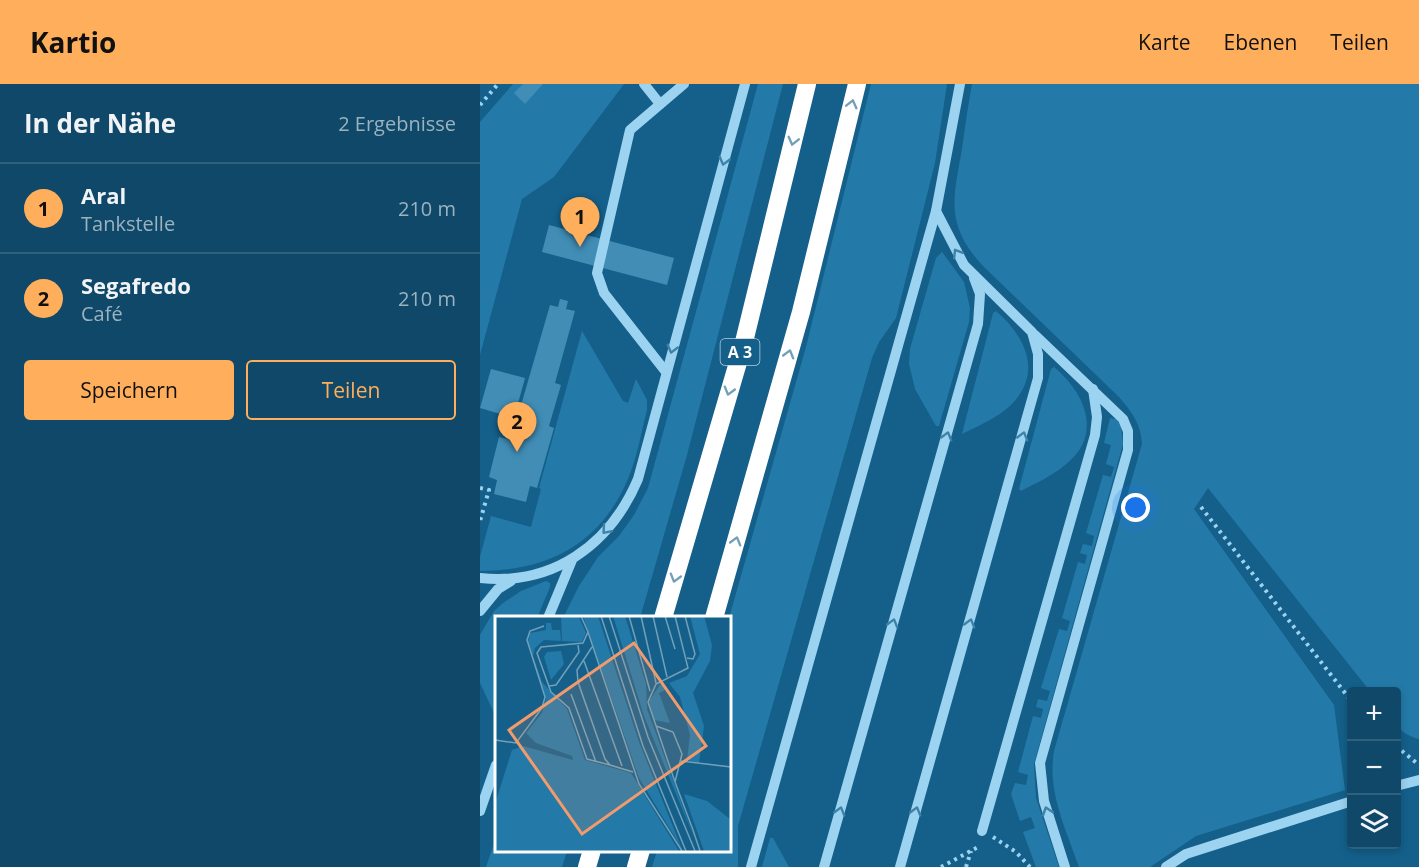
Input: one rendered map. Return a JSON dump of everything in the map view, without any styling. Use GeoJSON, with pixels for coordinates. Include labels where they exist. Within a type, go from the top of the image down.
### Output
{"type":"FeatureCollection","features":[{"type":"Feature","properties":{"kind":"highway","name":"A 3"},"geometry":{"type":"LineString","coordinates":[[664,616],[744,342],[807,84]]}},
{"type":"Feature","properties":{"kind":"highway","name":"A 3"},"geometry":{"type":"LineString","coordinates":[[715,616],[801,312],[857,84]]}},
{"type":"Feature","properties":{"kind":"highway"},"geometry":{"type":"LineString","coordinates":[[587,867],[591,852]]}},
{"type":"Feature","properties":{"kind":"highway"},"geometry":{"type":"LineString","coordinates":[[636,867],[640,852]]}},
{"type":"Feature","properties":{"kind":"lane"},"geometry":{"type":"LineString","coordinates":[[644,84],[660,104]]}},
{"type":"Feature","properties":{"kind":"lane"},"geometry":{"type":"LineString","coordinates":[[666,372],[604,293],[597,273],[630,130],[684,84]]}},
{"type":"Feature","properties":{"kind":"lane"},"geometry":{"type":"LineString","coordinates":[[480,611],[498,589],[511,581],[545,572],[572,560],[610,526],[634,489],[745,84]]}},
{"type":"Feature","properties":{"kind":"lane"},"geometry":{"type":"LineString","coordinates":[[750,867],[936,211],[960,84]]}},
{"type":"Feature","properties":{"kind":"lane"},"geometry":{"type":"LineString","coordinates":[[936,211],[954,250],[972,274],[1124,419],[1128,431],[1129,443],[1040,764],[1044,801],[1065,867]]}},
{"type":"Feature","properties":{"kind":"lane"},"geometry":{"type":"LineString","coordinates":[[824,867],[978,324],[980,294],[972,274]]}},
{"type":"Feature","properties":{"kind":"lane"},"geometry":{"type":"LineString","coordinates":[[900,867],[1036,388],[1038,354],[1032,332]]}},
{"type":"Feature","properties":{"kind":"lane"},"geometry":{"type":"LineString","coordinates":[[982,831],[1095,435],[1093,389]]}},
{"type":"Feature","properties":{"kind":"lane"},"geometry":{"type":"LineString","coordinates":[[549,616],[572,560]]}},
{"type":"Feature","properties":{"kind":"lane"},"geometry":{"type":"LineString","coordinates":[[480,578],[511,581]]}},
{"type":"Feature","properties":{"kind":"lane"},"geometry":{"type":"LineString","coordinates":[[480,812],[495,768]]}},
{"type":"Feature","properties":{"kind":"lane"},"geometry":{"type":"LineString","coordinates":[[1401,785],[1419,780]]}},
{"type":"Feature","properties":{"kind":"lane"},"geometry":{"type":"LineString","coordinates":[[1166,867],[1186,854],[1347,803]]}},
{"type":"Feature","properties":{"kind":"path"},"geometry":{"type":"LineString","coordinates":[[480,105],[498,84]]}},
{"type":"Feature","properties":{"kind":"path"},"geometry":{"type":"LineString","coordinates":[[480,488],[489,490],[480,521]]}},
{"type":"Feature","properties":{"kind":"path"},"geometry":{"type":"LineString","coordinates":[[1201,507],[1347,696]]}},
{"type":"Feature","properties":{"kind":"path"},"geometry":{"type":"LineString","coordinates":[[1401,750],[1419,765]]}},
{"type":"Feature","properties":{"kind":"path"},"geometry":{"type":"LineString","coordinates":[[982,831],[1016,852],[1030,867]]}},
{"type":"Feature","properties":{"kind":"path"},"geometry":{"type":"LineString","coordinates":[[941,867],[994,838]]}},
{"type":"Feature","properties":{"kind":"path"},"geometry":{"type":"LineString","coordinates":[[966,867],[971,851]]}},
{"type":"Feature","properties":{"kind":"shaded area"},"geometry":{"type":"Polygon","coordinates":[[[513,84],[624,84],[554,177],[522,199],[480,355],[480,122],[513,84]]]}},
{"type":"Feature","properties":{"kind":"shaded area"},"geometry":{"type":"Polygon","coordinates":[[[758,84],[783,84],[687,455],[641,616],[564,616],[579,586],[598,557],[619,536],[634,515],[648,488],[758,84]]]}},
{"type":"Feature","properties":{"kind":"shaded area"},"geometry":{"type":"Polygon","coordinates":[[[871,84],[947,84],[935,163],[896,318],[879,342],[872,358],[738,826],[738,867],[652,867],[657,852],[730,852],[730,616],[806,347],[871,84]]]}},
{"type":"Feature","properties":{"kind":"shaded area"},"geometry":{"type":"Polygon","coordinates":[[[972,84],[1419,84],[1419,739],[1401,730],[1401,687],[1367,687],[1208,488],[1194,509],[1334,705],[1345,790],[1196,836],[1150,867],[1079,867],[1055,796],[1054,751],[1142,444],[1140,430],[1132,413],[1119,397],[983,266],[971,251],[957,224],[956,183],[972,84]]]}},
{"type":"Feature","properties":{"kind":"shaded area"},"geometry":{"type":"Polygon","coordinates":[[[942,252],[964,282],[970,308],[969,322],[939,426],[936,426],[915,389],[909,364],[910,349],[936,258],[942,252]]]}},
{"type":"Feature","properties":{"kind":"shaded area"},"geometry":{"type":"Polygon","coordinates":[[[996,311],[1022,343],[1027,356],[1026,381],[1010,406],[962,434],[993,313],[996,311]]]}},
{"type":"Feature","properties":{"kind":"shaded area"},"geometry":{"type":"Polygon","coordinates":[[[582,331],[623,401],[628,403],[636,379],[647,400],[647,410],[634,464],[627,481],[616,503],[602,522],[568,550],[527,566],[480,571],[480,557],[491,516],[531,527],[541,489],[539,488],[582,331]]]}},
{"type":"Feature","properties":{"kind":"shaded area"},"geometry":{"type":"Polygon","coordinates":[[[1054,367],[1074,389],[1086,414],[1087,428],[1084,441],[1077,453],[1065,465],[1021,491],[1019,489],[1051,369],[1054,367]]]}},
{"type":"Feature","properties":{"kind":"shaded area"},"geometry":{"type":"Polygon","coordinates":[[[1110,418],[1116,419],[1121,425],[1123,444],[1034,764],[1036,798],[1059,867],[1036,867],[1023,832],[1035,828],[1031,817],[1020,821],[1011,794],[1015,783],[1026,785],[1028,775],[1018,772],[1033,716],[1041,718],[1043,709],[1036,707],[1038,699],[1047,701],[1050,691],[1041,688],[1059,629],[1067,631],[1070,621],[1062,618],[1078,562],[1085,564],[1087,555],[1080,553],[1083,544],[1092,546],[1094,536],[1086,533],[1103,475],[1111,477],[1114,467],[1106,464],[1111,445],[1104,443],[1110,418]]]}},
{"type":"Feature","properties":{"kind":"shaded area"},"geometry":{"type":"Polygon","coordinates":[[[546,581],[550,583],[538,616],[495,616],[495,715],[480,683],[480,635],[494,611],[521,591],[546,581]]]}},
{"type":"Feature","properties":{"kind":"shaded area"},"geometry":{"type":"Polygon","coordinates":[[[770,838],[773,838],[789,867],[762,867],[770,838]]]}},
{"type":"Feature","properties":{"kind":"shaded area"},"geometry":{"type":"Polygon","coordinates":[[[495,841],[495,852],[567,852],[562,867],[486,867],[495,841]]]}},
{"type":"Feature","properties":{"kind":"building"},"geometry":{"type":"Polygon","coordinates":[[[523,84],[543,84],[525,104],[514,93],[523,84]]]}},
{"type":"Feature","properties":{"kind":"building"},"geometry":{"type":"Polygon","coordinates":[[[549,225],[674,258],[667,285],[542,252],[549,225]]]}},
{"type":"Feature","properties":{"kind":"building"},"geometry":{"type":"Polygon","coordinates":[[[560,299],[568,301],[566,309],[575,311],[555,383],[561,385],[549,426],[554,428],[537,488],[530,486],[526,502],[494,494],[497,480],[489,477],[499,437],[511,440],[550,305],[558,307],[560,299]]]}},
{"type":"Feature","properties":{"kind":"building"},"geometry":{"type":"Polygon","coordinates":[[[491,369],[525,378],[514,418],[480,408],[491,369]]]}},
{"type":"Feature","properties":{"kind":"place","name":"Aral"},"geometry":{"type":"Point","coordinates":[580,247]}},
{"type":"Feature","properties":{"kind":"place","name":"Segafredo"},"geometry":{"type":"Point","coordinates":[517,452]}}]}
